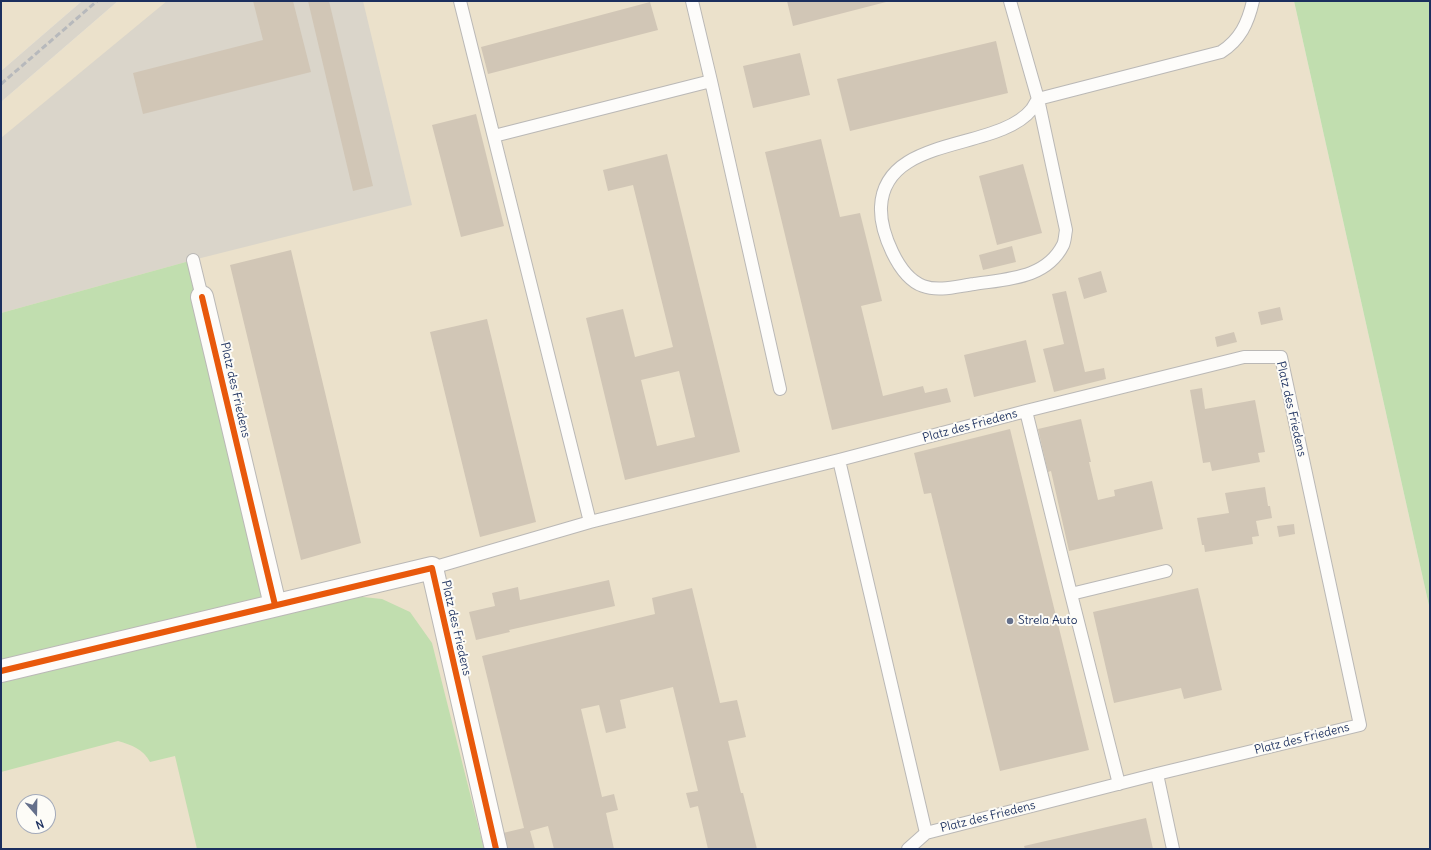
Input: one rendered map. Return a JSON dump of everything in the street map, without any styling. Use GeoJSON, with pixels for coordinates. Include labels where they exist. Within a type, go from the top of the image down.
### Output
{"type":"FeatureCollection","features":[{"type":"Feature","properties":{"kind":"street","name":"Platz des Friedens"},"geometry":{"type":"LineString","coordinates":[[202,297],[275,605]]}},
{"type":"Feature","properties":{"kind":"street","name":"Platz des Friedens"},"geometry":{"type":"LineString","coordinates":[[1,671],[432,568],[496,849]]}},
{"type":"Feature","properties":{"kind":"lane"},"geometry":{"type":"LineString","coordinates":[[460,1],[590,522]]}},
{"type":"Feature","properties":{"kind":"lane"},"geometry":{"type":"LineString","coordinates":[[692,1],[780,389]]}},
{"type":"Feature","properties":{"kind":"lane"},"geometry":{"type":"LineString","coordinates":[[1010,1],[1038,99],[1066,230],[1064,244],[1053,260],[1038,271],[1020,277],[939,289],[923,286],[912,279],[896,259],[885,233],[881,218],[882,196],[888,183],[897,170],[936,149],[1012,125],[1024,117],[1032,109],[1038,99],[1221,52],[1236,41],[1247,21],[1253,1]]}},
{"type":"Feature","properties":{"kind":"lane"},"geometry":{"type":"LineString","coordinates":[[494,136],[711,81]]}},
{"type":"Feature","properties":{"kind":"lane","name":"Platz des Friedens"},"geometry":{"type":"LineString","coordinates":[[193,260],[202,297]]}},
{"type":"Feature","properties":{"kind":"lane","name":"Platz des Friedens"},"geometry":{"type":"LineString","coordinates":[[432,568],[590,522],[839,460],[1026,411],[1244,357],[1281,357],[1360,725],[1157,774],[926,833],[839,460]]}},
{"type":"Feature","properties":{"kind":"lane"},"geometry":{"type":"LineString","coordinates":[[1026,411],[1119,784]]}},
{"type":"Feature","properties":{"kind":"lane"},"geometry":{"type":"LineString","coordinates":[[1071,594],[1166,572]]}},
{"type":"Feature","properties":{"kind":"lane"},"geometry":{"type":"LineString","coordinates":[[1157,774],[1173,849]]}},
{"type":"Feature","properties":{"kind":"lane"},"geometry":{"type":"LineString","coordinates":[[908,849],[926,833]]}},
{"type":"Feature","properties":{"kind":"shaded area"},"geometry":{"type":"Polygon","coordinates":[[[2,1],[82,1],[1,71],[2,1]]]}},
{"type":"Feature","properties":{"kind":"shaded area"},"geometry":{"type":"Polygon","coordinates":[[[82,1],[118,1],[1,102],[1,71],[82,1]]]}},
{"type":"Feature","properties":{"kind":"shaded area"},"geometry":{"type":"Polygon","coordinates":[[[118,1],[1294,1],[1430,610],[1430,849],[1,849],[1,102],[118,1]]]}},
{"type":"Feature","properties":{"kind":"shaded area"},"geometry":{"type":"Polygon","coordinates":[[[167,1],[363,1],[412,205],[193,260],[1,313],[1,138],[167,1]]]}},
{"type":"Feature","properties":{"kind":"green space"},"geometry":{"type":"Polygon","coordinates":[[[1294,1],[1430,1],[1430,610],[1294,1]]]}},
{"type":"Feature","properties":{"kind":"green space"},"geometry":{"type":"Polygon","coordinates":[[[193,260],[275,605],[1,671],[1,313],[193,260]]]}},
{"type":"Feature","properties":{"kind":"green space"},"geometry":{"type":"Polygon","coordinates":[[[353,596],[382,599],[410,612],[432,643],[484,849],[197,849],[175,756],[150,762],[137,748],[118,741],[1,772],[1,683],[353,596]]]}},
{"type":"Feature","properties":{"kind":"building"},"geometry":{"type":"Polygon","coordinates":[[[253,1],[293,1],[311,72],[143,114],[133,73],[263,40],[253,1]]]}},
{"type":"Feature","properties":{"kind":"building"},"geometry":{"type":"Polygon","coordinates":[[[308,1],[329,1],[373,186],[353,191],[308,1]]]}},
{"type":"Feature","properties":{"kind":"building"},"geometry":{"type":"Polygon","coordinates":[[[787,1],[886,1],[886,2],[793,26],[787,1]]]}},
{"type":"Feature","properties":{"kind":"building"},"geometry":{"type":"Polygon","coordinates":[[[650,2],[658,30],[488,74],[481,47],[650,2]]]}},
{"type":"Feature","properties":{"kind":"building"},"geometry":{"type":"Polygon","coordinates":[[[996,41],[1008,93],[850,131],[837,79],[996,41]]]}},
{"type":"Feature","properties":{"kind":"building"},"geometry":{"type":"Polygon","coordinates":[[[800,53],[810,95],[753,108],[743,66],[800,53]]]}},
{"type":"Feature","properties":{"kind":"building"},"geometry":{"type":"Polygon","coordinates":[[[476,114],[504,226],[461,237],[432,125],[476,114]]]}},
{"type":"Feature","properties":{"kind":"building"},"geometry":{"type":"Polygon","coordinates":[[[821,139],[840,217],[860,213],[882,301],[861,306],[883,396],[923,386],[925,393],[947,388],[951,402],[832,430],[765,152],[821,139]]]}},
{"type":"Feature","properties":{"kind":"building"},"geometry":{"type":"Polygon","coordinates":[[[667,154],[740,452],[625,480],[586,318],[623,309],[635,357],[673,347],[633,185],[608,191],[603,170],[667,154]],[[679,371],[641,380],[657,446],[695,437],[679,371]]]}},
{"type":"Feature","properties":{"kind":"building"},"geometry":{"type":"Polygon","coordinates":[[[1023,164],[1042,233],[997,245],[979,176],[1023,164]]]}},
{"type":"Feature","properties":{"kind":"building"},"geometry":{"type":"Polygon","coordinates":[[[1012,246],[1016,262],[983,270],[979,255],[1012,246]]]}},
{"type":"Feature","properties":{"kind":"building"},"geometry":{"type":"Polygon","coordinates":[[[291,250],[361,543],[301,560],[230,265],[291,250]]]}},
{"type":"Feature","properties":{"kind":"building"},"geometry":{"type":"Polygon","coordinates":[[[1101,271],[1107,292],[1084,299],[1078,278],[1101,271]]]}},
{"type":"Feature","properties":{"kind":"building"},"geometry":{"type":"Polygon","coordinates":[[[1066,291],[1085,372],[1104,368],[1106,379],[1054,392],[1043,349],[1064,344],[1052,294],[1066,291]]]}},
{"type":"Feature","properties":{"kind":"building"},"geometry":{"type":"Polygon","coordinates":[[[1280,307],[1283,320],[1261,325],[1258,312],[1280,307]]]}},
{"type":"Feature","properties":{"kind":"building"},"geometry":{"type":"Polygon","coordinates":[[[487,319],[536,522],[480,537],[430,332],[487,319]]]}},
{"type":"Feature","properties":{"kind":"building"},"geometry":{"type":"Polygon","coordinates":[[[1234,332],[1237,342],[1217,347],[1215,337],[1234,332]]]}},
{"type":"Feature","properties":{"kind":"building"},"geometry":{"type":"Polygon","coordinates":[[[1026,340],[1036,382],[974,397],[964,355],[1026,340]]]}},
{"type":"Feature","properties":{"kind":"building"},"geometry":{"type":"Polygon","coordinates":[[[1202,388],[1205,409],[1255,400],[1265,452],[1258,453],[1260,462],[1212,471],[1210,462],[1203,463],[1190,390],[1202,388]]]}},
{"type":"Feature","properties":{"kind":"building"},"geometry":{"type":"Polygon","coordinates":[[[1081,419],[1098,500],[1115,496],[1114,490],[1152,481],[1163,529],[1069,551],[1051,471],[1048,472],[1038,429],[1081,419]]]}},
{"type":"Feature","properties":{"kind":"building","name":"Strela Auto"},"geometry":{"type":"Polygon","coordinates":[[[1010,429],[1089,750],[1000,771],[931,493],[924,494],[914,453],[1010,429]]]}},
{"type":"Feature","properties":{"kind":"building"},"geometry":{"type":"Polygon","coordinates":[[[1265,487],[1268,506],[1270,506],[1272,518],[1256,521],[1259,536],[1252,537],[1253,544],[1205,552],[1204,545],[1202,545],[1197,518],[1229,513],[1225,493],[1265,487]]]}},
{"type":"Feature","properties":{"kind":"building"},"geometry":{"type":"Polygon","coordinates":[[[1294,524],[1295,534],[1279,537],[1277,526],[1294,524]]]}},
{"type":"Feature","properties":{"kind":"building"},"geometry":{"type":"Polygon","coordinates":[[[609,580],[615,606],[509,630],[510,632],[476,640],[469,612],[495,606],[492,593],[518,587],[520,600],[609,580]]]}},
{"type":"Feature","properties":{"kind":"building"},"geometry":{"type":"Polygon","coordinates":[[[692,588],[720,703],[737,700],[746,737],[728,741],[757,849],[708,849],[698,806],[690,808],[686,793],[698,791],[673,687],[620,700],[626,728],[606,733],[599,705],[581,709],[602,797],[614,794],[618,810],[606,813],[614,849],[554,849],[548,826],[530,831],[535,849],[507,849],[503,833],[524,828],[482,656],[655,614],[652,598],[692,588]]]}},
{"type":"Feature","properties":{"kind":"building"},"geometry":{"type":"Polygon","coordinates":[[[1198,588],[1222,690],[1184,699],[1181,688],[1114,703],[1093,612],[1198,588]]]}},
{"type":"Feature","properties":{"kind":"building"},"geometry":{"type":"Polygon","coordinates":[[[1146,818],[1153,849],[1025,849],[1024,846],[1146,818]]]}},
{"type":"Feature","properties":{"kind":"railway"},"geometry":{"type":"LineString","coordinates":[[1,84],[97,1]]}},
{"type":"Feature","properties":{"kind":"cycle path"},"geometry":{"type":"LineString","coordinates":[[202,297],[275,605]]}},
{"type":"Feature","properties":{"kind":"cycle path"},"geometry":{"type":"LineString","coordinates":[[1,671],[432,568],[496,849]]}},
{"type":"Feature","properties":{"kind":"place","name":"Strela Auto"},"geometry":{"type":"Point","coordinates":[1010,621]}}]}
